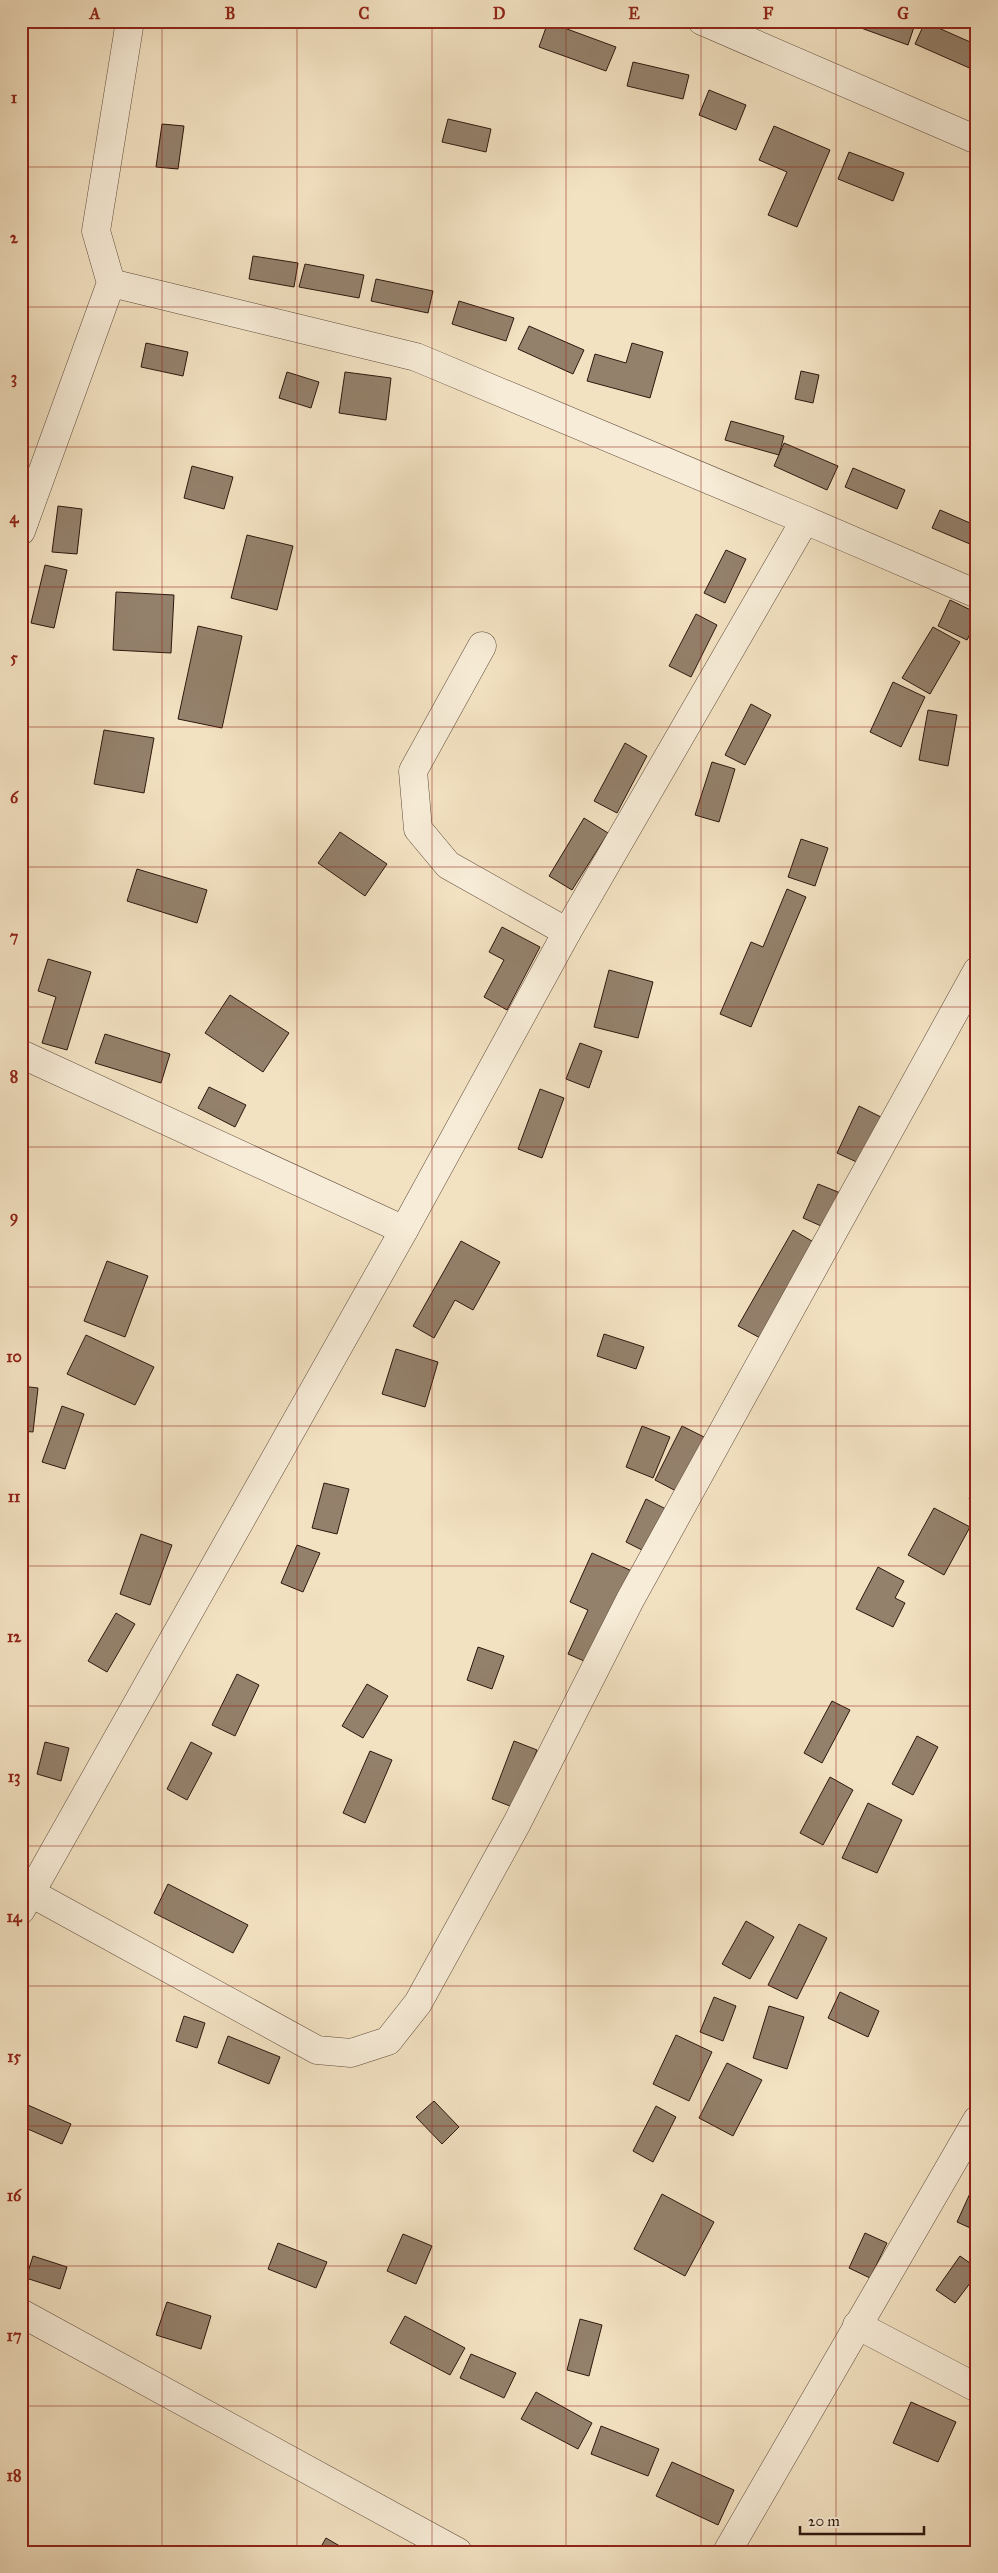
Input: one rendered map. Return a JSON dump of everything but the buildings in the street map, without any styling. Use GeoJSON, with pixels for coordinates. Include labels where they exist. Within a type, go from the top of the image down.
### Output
{"type":"FeatureCollection","features":[{"type":"Feature","properties":{"kind":"street"},"geometry":{"type":"LineString","coordinates":[[21,531],[110,283],[96,231],[130,21]]}},
{"type":"Feature","properties":{"kind":"street"},"geometry":{"type":"LineString","coordinates":[[702,21],[977,140]]}},
{"type":"Feature","properties":{"kind":"street"},"geometry":{"type":"LineString","coordinates":[[110,283],[416,357],[977,594]]}},
{"type":"Feature","properties":{"kind":"street"},"geometry":{"type":"LineString","coordinates":[[805,520],[567,932],[404,1230],[26,1901],[317,2050],[351,2053],[388,2041],[418,2003],[503,1849],[630,1600],[977,970]]}},
{"type":"Feature","properties":{"kind":"street"},"geometry":{"type":"LineString","coordinates":[[482,646],[413,771],[418,829],[448,865],[567,932]]}},
{"type":"Feature","properties":{"kind":"street"},"geometry":{"type":"LineString","coordinates":[[21,1054],[404,1230]]}},
{"type":"Feature","properties":{"kind":"street"},"geometry":{"type":"LineString","coordinates":[[727,2552],[857,2324],[977,2120]]}},
{"type":"Feature","properties":{"kind":"street"},"geometry":{"type":"LineString","coordinates":[[21,2313],[458,2552]]}},
{"type":"Feature","properties":{"kind":"street"},"geometry":{"type":"LineString","coordinates":[[857,2324],[977,2388]]}}]}
